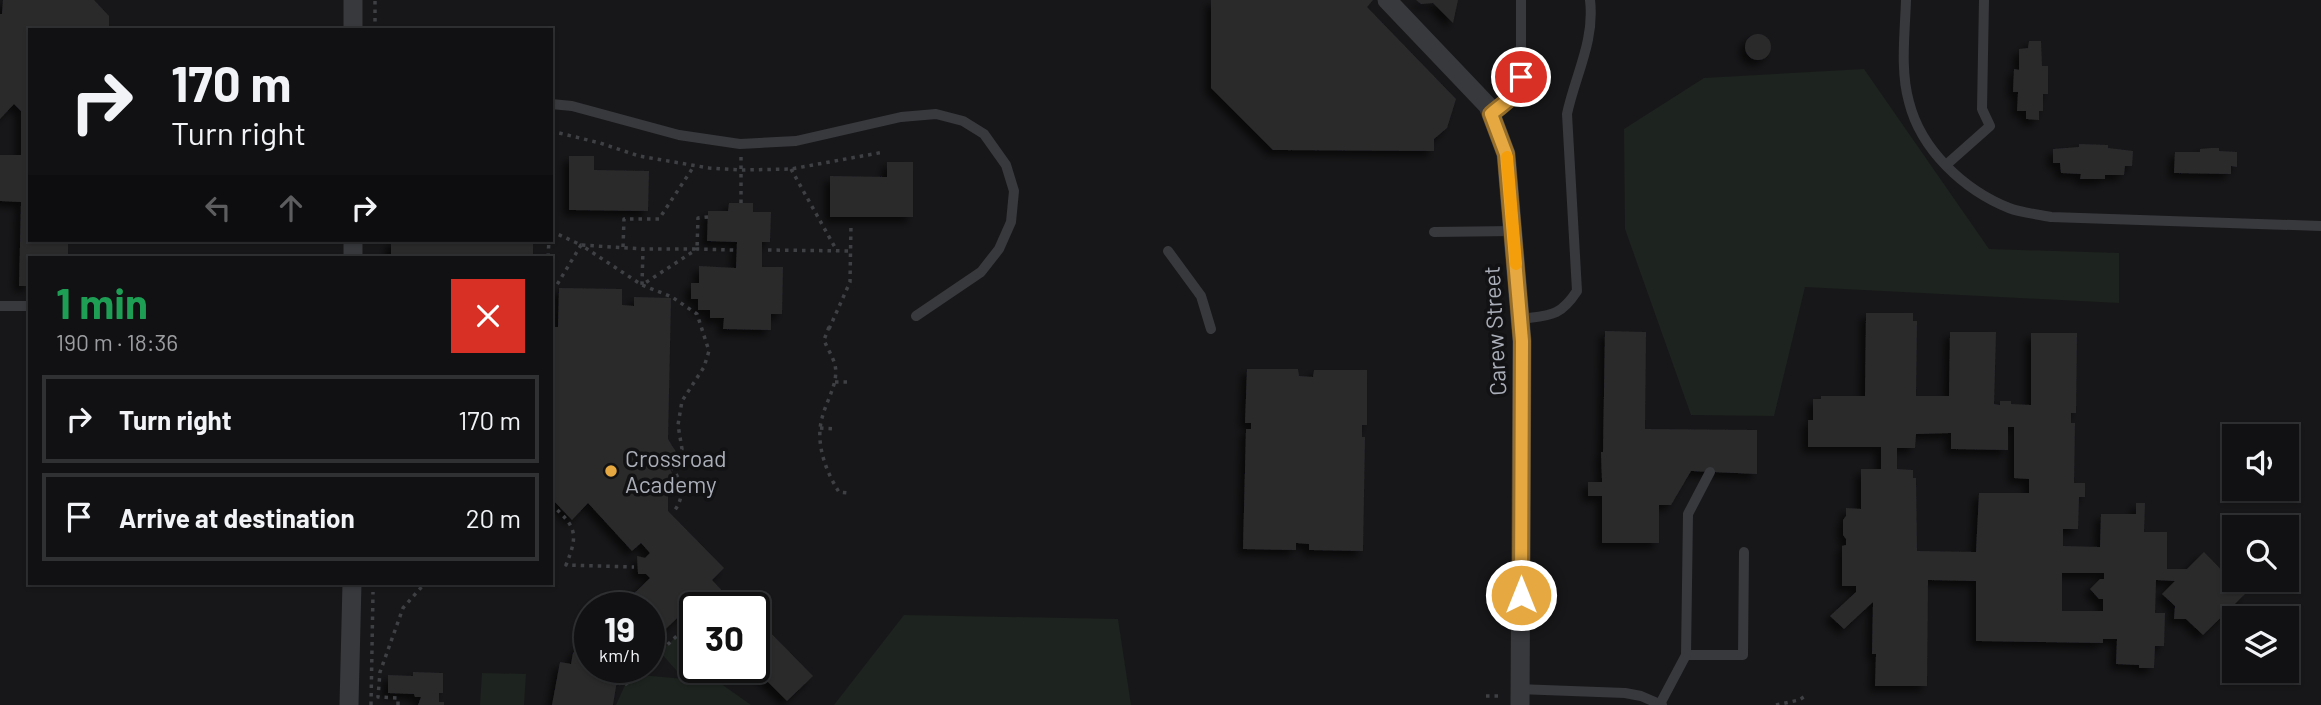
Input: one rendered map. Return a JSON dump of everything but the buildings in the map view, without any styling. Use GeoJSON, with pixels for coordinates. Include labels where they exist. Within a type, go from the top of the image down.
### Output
{"type":"FeatureCollection","features":[{"type":"Feature","properties":{"kind":"street"},"geometry":{"type":"LineString","coordinates":[[353,0],[353,28]]}},
{"type":"Feature","properties":{"kind":"street","name":"Carew Street"},"geometry":{"type":"LineString","coordinates":[[1387,0],[1488,106],[1506,154],[1522,355],[1520,697]]}},
{"type":"Feature","properties":{"kind":"street"},"geometry":{"type":"LineString","coordinates":[[349,705],[352,585]]}},
{"type":"Feature","properties":{"kind":"lane"},"geometry":{"type":"LineString","coordinates":[[1491,114],[1508,102],[1519,89],[1521,0]]}},
{"type":"Feature","properties":{"kind":"lane"},"geometry":{"type":"LineString","coordinates":[[1521,319],[1549,315],[1565,308],[1577,291],[1567,114],[1572,91],[1586,54],[1592,14],[1590,0]]}},
{"type":"Feature","properties":{"kind":"lane"},"geometry":{"type":"LineString","coordinates":[[1906,0],[1904,62],[1909,102],[1923,137],[1946,166],[1977,192],[2011,209],[2051,217],[2321,226]]}},
{"type":"Feature","properties":{"kind":"lane"},"geometry":{"type":"LineString","coordinates":[[1946,166],[1990,126],[1982,109],[1984,0]]}},
{"type":"Feature","properties":{"kind":"lane"},"geometry":{"type":"LineString","coordinates":[[553,104],[572,106],[679,135],[740,144],[796,141],[901,117],[936,114],[963,121],[984,134],[1006,165],[1014,191],[1010,222],[999,249],[981,272],[916,316]]}},
{"type":"Feature","properties":{"kind":"lane"},"geometry":{"type":"LineString","coordinates":[[1434,232],[1513,231]]}},
{"type":"Feature","properties":{"kind":"lane"},"geometry":{"type":"LineString","coordinates":[[1168,251],[1202,296],[1212,329]]}},
{"type":"Feature","properties":{"kind":"lane"},"geometry":{"type":"LineString","coordinates":[[0,306],[28,306]]}},
{"type":"Feature","properties":{"kind":"lane"},"geometry":{"type":"LineString","coordinates":[[1520,697],[1625,693],[1661,704],[1686,655],[1688,514],[1710,472]]}},
{"type":"Feature","properties":{"kind":"lane"},"geometry":{"type":"LineString","coordinates":[[1686,655],[1743,655],[1744,552]]}},
{"type":"Feature","properties":{"kind":"path"},"geometry":{"type":"LineString","coordinates":[[375,0],[375,28]]}},
{"type":"Feature","properties":{"kind":"path"},"geometry":{"type":"LineString","coordinates":[[553,131],[639,156],[694,166],[741,170],[791,169],[884,152]]}},
{"type":"Feature","properties":{"kind":"path"},"geometry":{"type":"LineString","coordinates":[[623,247],[624,219],[659,219],[694,166]]}},
{"type":"Feature","properties":{"kind":"path"},"geometry":{"type":"LineString","coordinates":[[791,169],[837,251]]}},
{"type":"Feature","properties":{"kind":"path"},"geometry":{"type":"LineString","coordinates":[[741,170],[741,203]]}},
{"type":"Feature","properties":{"kind":"path"},"geometry":{"type":"LineString","coordinates":[[697,249],[698,218],[708,217]]}},
{"type":"Feature","properties":{"kind":"path"},"geometry":{"type":"LineString","coordinates":[[848,493],[839,492],[831,480],[822,456],[820,428],[835,382],[835,366],[824,340],[850,282],[851,224]]}},
{"type":"Feature","properties":{"kind":"path"},"geometry":{"type":"LineString","coordinates":[[553,232],[581,245],[642,285],[672,297],[697,314],[709,351],[704,367],[682,401],[678,425],[682,449],[670,463],[681,482],[681,502],[674,510]]}},
{"type":"Feature","properties":{"kind":"path"},"geometry":{"type":"LineString","coordinates":[[581,245],[734,250]]}},
{"type":"Feature","properties":{"kind":"path"},"geometry":{"type":"LineString","coordinates":[[553,288],[581,245]]}},
{"type":"Feature","properties":{"kind":"path"},"geometry":{"type":"LineString","coordinates":[[642,285],[643,248]]}},
{"type":"Feature","properties":{"kind":"path"},"geometry":{"type":"LineString","coordinates":[[642,285],[697,249]]}},
{"type":"Feature","properties":{"kind":"path"},"geometry":{"type":"LineString","coordinates":[[768,250],[851,251]]}},
{"type":"Feature","properties":{"kind":"path"},"geometry":{"type":"LineString","coordinates":[[835,382],[852,382]]}},
{"type":"Feature","properties":{"kind":"path"},"geometry":{"type":"LineString","coordinates":[[820,428],[836,429]]}},
{"type":"Feature","properties":{"kind":"path"},"geometry":{"type":"LineString","coordinates":[[553,506],[569,521],[575,543],[566,565],[634,567]]}},
{"type":"Feature","properties":{"kind":"path"},"geometry":{"type":"LineString","coordinates":[[371,705],[373,585]]}},
{"type":"Feature","properties":{"kind":"path"},"geometry":{"type":"LineString","coordinates":[[398,705],[398,698],[378,697],[380,672],[403,608],[423,585]]}},
{"type":"Feature","properties":{"kind":"path"},"geometry":{"type":"LineString","coordinates":[[665,647],[679,634]]}},
{"type":"Feature","properties":{"kind":"path"},"geometry":{"type":"LineString","coordinates":[[617,683],[627,683]]}},
{"type":"Feature","properties":{"kind":"path"},"geometry":{"type":"LineString","coordinates":[[1776,705],[1799,700],[1807,695]]}},
{"type":"Feature","properties":{"kind":"shaded area"},"geometry":{"type":"Polygon","coordinates":[[[1864,69],[1989,249],[2119,253],[2119,303],[1805,287],[1774,416],[1691,415],[1625,229],[1624,129],[1704,78],[1864,69]]]}},
{"type":"Feature","properties":{"kind":"shaded area"},"geometry":{"type":"Polygon","coordinates":[[[904,615],[1118,619],[1131,705],[834,705],[904,615]]]}},
{"type":"Feature","properties":{"kind":"shaded area"},"geometry":{"type":"Polygon","coordinates":[[[679,634],[679,673],[665,658],[665,647],[679,634]]]}},
{"type":"Feature","properties":{"kind":"shaded area"},"geometry":{"type":"Polygon","coordinates":[[[482,673],[526,674],[524,705],[480,705],[482,673]]]}},
{"type":"Feature","properties":{"kind":"shaded area"},"geometry":{"type":"Polygon","coordinates":[[[665,677],[679,679],[679,683],[720,683],[751,705],[616,705],[626,683],[665,683],[665,677]]]}},
{"type":"Feature","properties":{"kind":"slow traffic"},"geometry":{"type":"LineString","coordinates":[[1507,157],[1516,264]]}},
{"type":"Feature","properties":{"kind":"place","name":"Crossroad Academy"},"geometry":{"type":"Point","coordinates":[611,471]}},
{"type":"Feature","properties":{"kind":"route"},"geometry":{"type":"LineString","coordinates":[[1521,77],[1519,89],[1508,102],[1491,114],[1506,154],[1522,341],[1521,595]]}}]}
